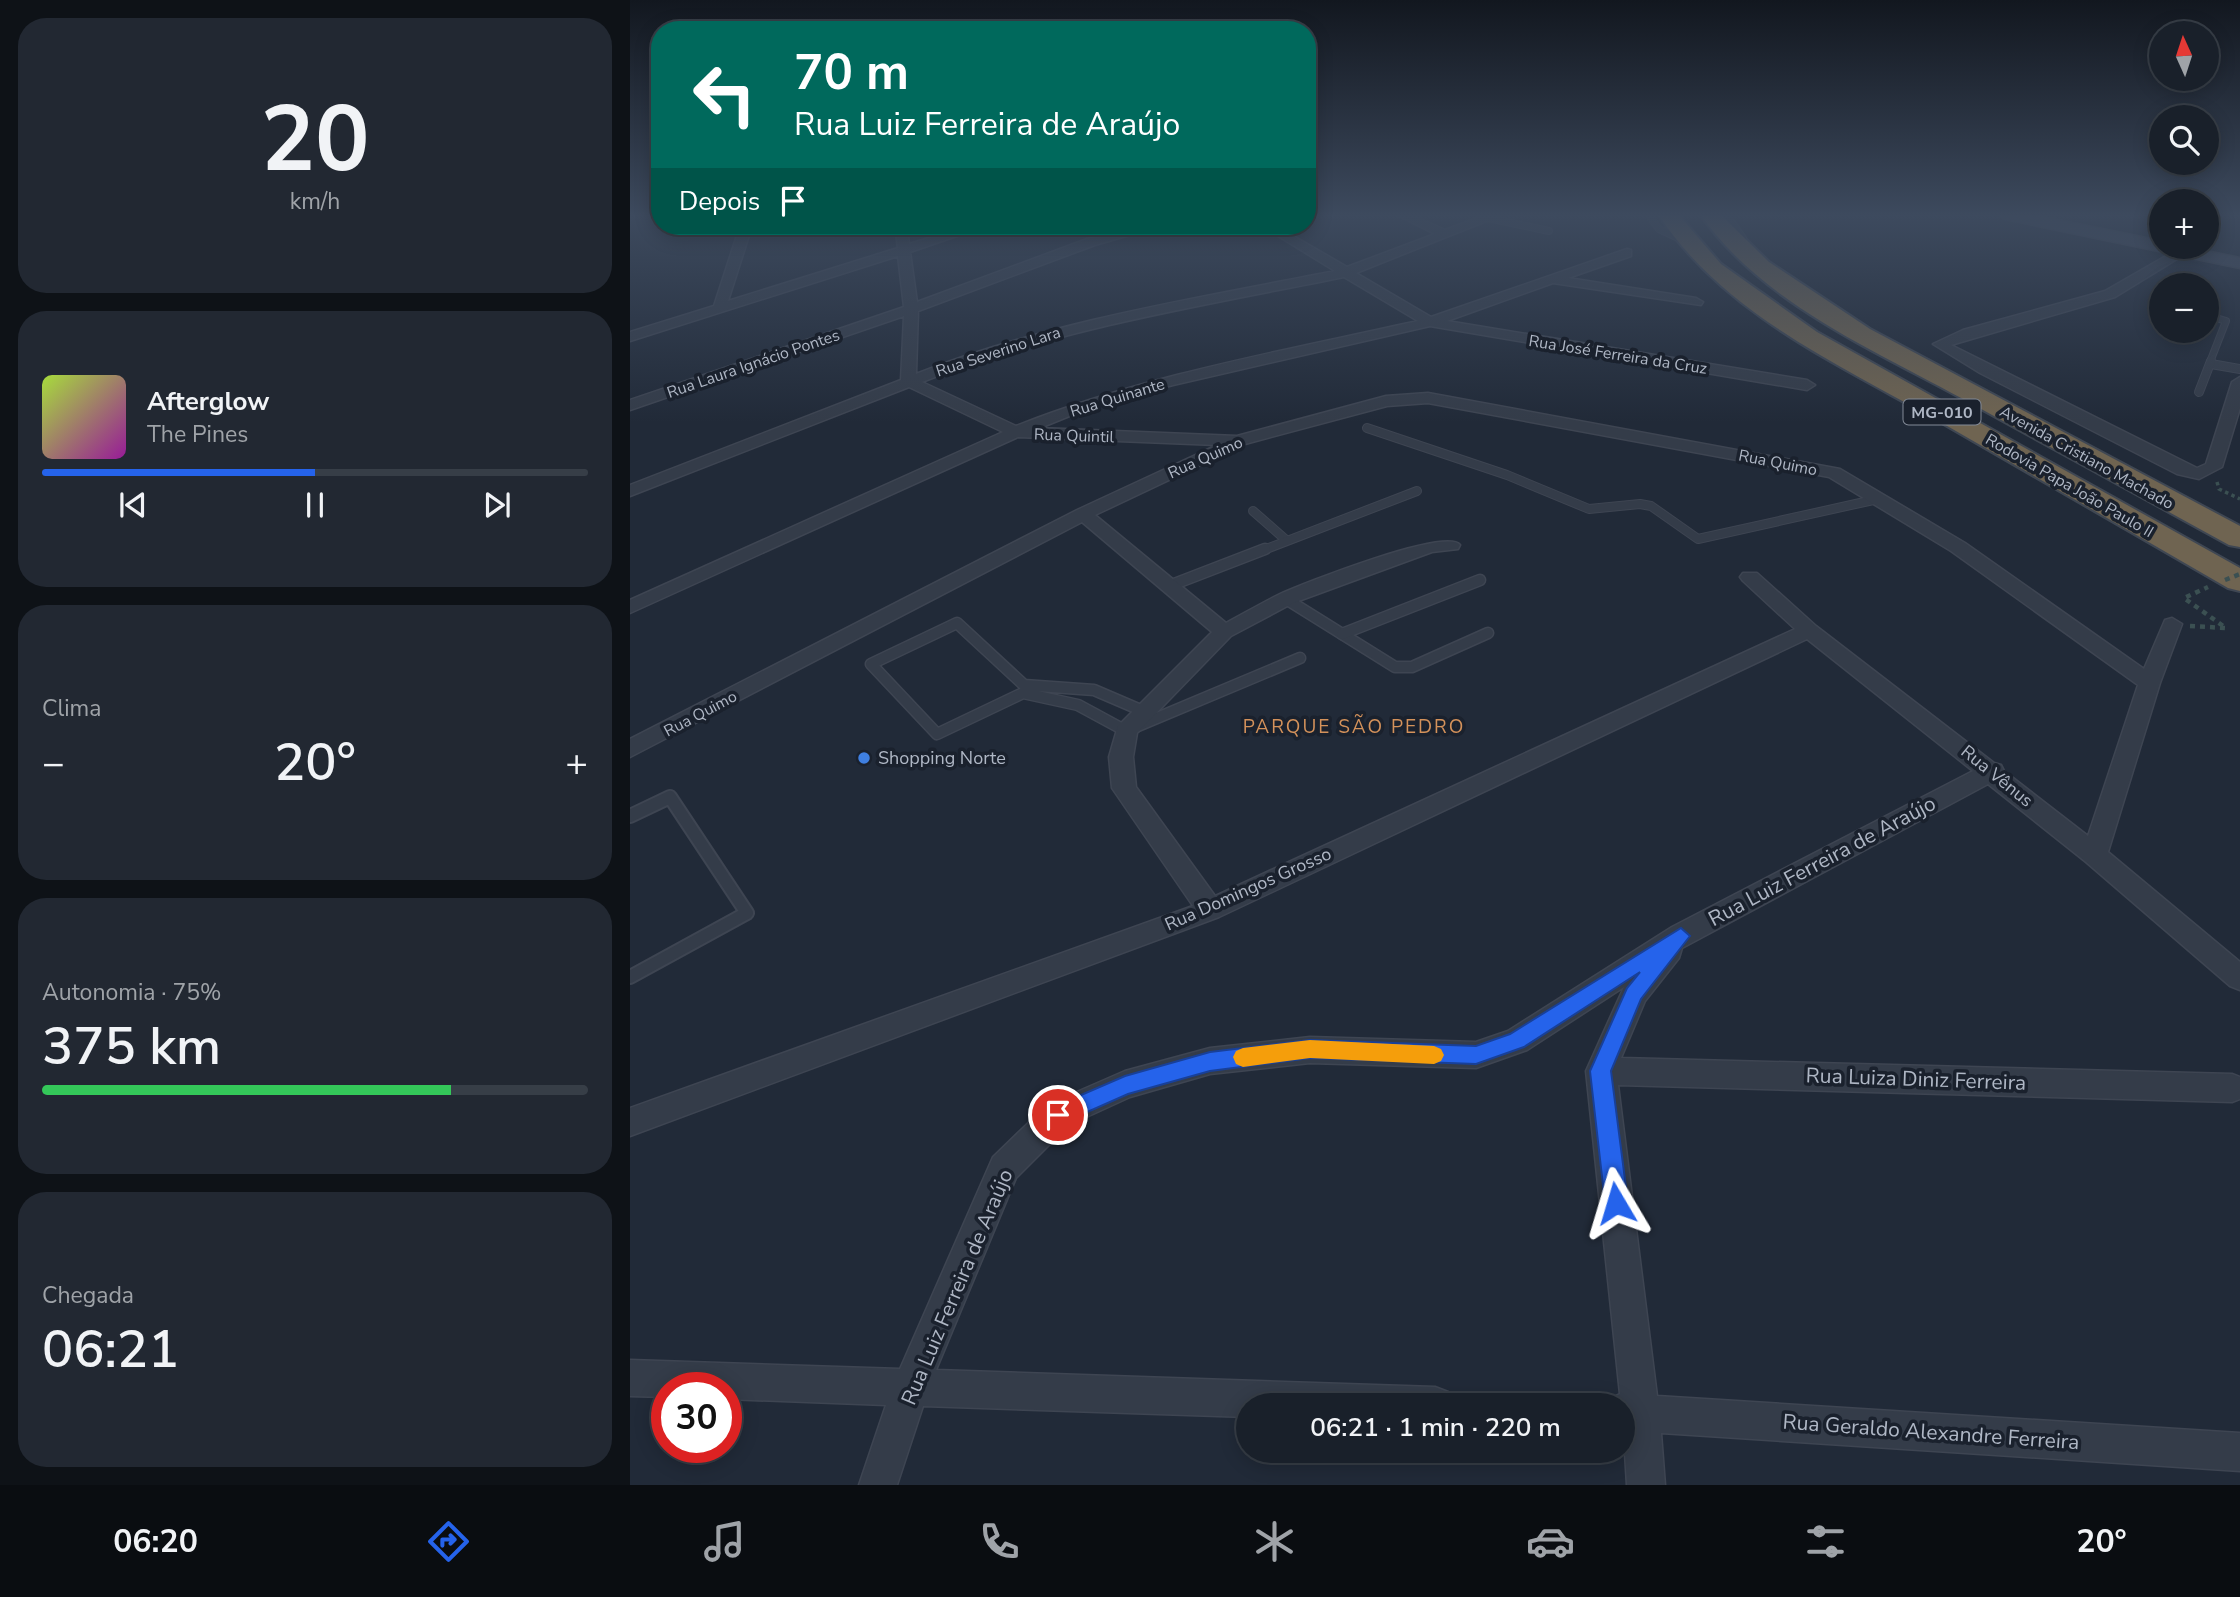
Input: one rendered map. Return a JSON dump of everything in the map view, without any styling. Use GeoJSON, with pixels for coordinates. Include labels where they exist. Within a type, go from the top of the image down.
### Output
{"type":"FeatureCollection","features":[{"type":"Feature","properties":{"kind":"highway","name":"Rodovia Papa João Paulo II"},"geometry":{"type":"LineString","coordinates":[[1733,283],[1809,337],[2228,581]]}},
{"type":"Feature","properties":{"kind":"highway","name":"MG-010"},"geometry":{"type":"LineString","coordinates":[[1781,283],[1862,334],[1903,349],[2043,421],[2240,513]]}},
{"type":"Feature","properties":{"kind":"highway","name":"Avenida Cristiano Machado"},"geometry":{"type":"LineString","coordinates":[[1862,334],[2240,538]]}},
{"type":"Feature","properties":{"kind":"street"},"geometry":{"type":"LineString","coordinates":[[719,310],[728,283]]}},
{"type":"Feature","properties":{"kind":"street"},"geometry":{"type":"LineString","coordinates":[[630,337],[801,283]]}},
{"type":"Feature","properties":{"kind":"street"},"geometry":{"type":"LineString","coordinates":[[907,283],[911,310],[908,381]]}},
{"type":"Feature","properties":{"kind":"street","name":"Rua Laura Ignácio Pontes"},"geometry":{"type":"LineString","coordinates":[[630,405],[911,310],[982,283]]}},
{"type":"Feature","properties":{"kind":"street","name":"Rua Severino Lara"},"geometry":{"type":"LineString","coordinates":[[630,491],[981,354],[1070,328],[1294,283]]}},
{"type":"Feature","properties":{"kind":"street"},"geometry":{"type":"LineString","coordinates":[[1363,283],[1430,322]]}},
{"type":"Feature","properties":{"kind":"street","name":"Rua Quinante"},"geometry":{"type":"LineString","coordinates":[[630,607],[1016,432],[1089,403],[1170,381],[1430,322],[1534,283]]}},
{"type":"Feature","properties":{"kind":"street"},"geometry":{"type":"LineString","coordinates":[[1581,283],[1696,302]]}},
{"type":"Feature","properties":{"kind":"street"},"geometry":{"type":"LineString","coordinates":[[2127,283],[2110,293],[1968,333],[1940,344],[1985,370],[2183,470],[2199,474],[2214,467],[2240,383]]}},
{"type":"Feature","properties":{"kind":"street","name":"Rua José Ferreira da Cruz"},"geometry":{"type":"LineString","coordinates":[[1430,322],[1807,385]]}},
{"type":"Feature","properties":{"kind":"street","name":"Rua Quintil"},"geometry":{"type":"LineString","coordinates":[[908,381],[1016,432],[1239,441]]}},
{"type":"Feature","properties":{"kind":"street","name":"Rua Quimo"},"geometry":{"type":"LineString","coordinates":[[630,749],[1083,514],[1239,441],[1386,401],[1428,398],[1835,473],[1878,499]]}},
{"type":"Feature","properties":{"kind":"street"},"geometry":{"type":"LineString","coordinates":[[1878,499],[1958,547],[2148,683]]}},
{"type":"Feature","properties":{"kind":"street"},"geometry":{"type":"LineString","coordinates":[[1083,514],[1224,632]]}},
{"type":"Feature","properties":{"kind":"street"},"geometry":{"type":"LineString","coordinates":[[1210,910],[1124,788],[1121,757],[1126,731],[1224,632],[1286,599],[1429,547],[1451,545]]}},
{"type":"Feature","properties":{"kind":"street","name":"Rua Vênus"},"geometry":{"type":"LineString","coordinates":[[1750,577],[1809,630],[1993,771],[2240,978]]}},
{"type":"Feature","properties":{"kind":"street"},"geometry":{"type":"LineString","coordinates":[[2095,855],[2148,683],[2172,624]]}},
{"type":"Feature","properties":{"kind":"street","name":"Rua Domingos Grosso"},"geometry":{"type":"LineString","coordinates":[[630,1122],[1210,910],[1809,630]]}},
{"type":"Feature","properties":{"kind":"street","name":"Rua Luiz Ferreira de Araújo"},"geometry":{"type":"LineString","coordinates":[[878,1485],[911,1386],[1004,1168],[1058,1115],[1125,1085],[1210,1062],[1310,1049],[1476,1055],[1517,1041],[1681,936],[1993,771]]}},
{"type":"Feature","properties":{"kind":"street"},"geometry":{"type":"LineString","coordinates":[[1630,1393],[1601,1071],[1634,994],[1681,936]]}},
{"type":"Feature","properties":{"kind":"street","name":"Rua Luiza Diniz Ferreira"},"geometry":{"type":"LineString","coordinates":[[1601,1071],[2232,1088]]}},
{"type":"Feature","properties":{"kind":"street"},"geometry":{"type":"LineString","coordinates":[[630,1378],[1236,1398]]}},
{"type":"Feature","properties":{"kind":"street","name":"Rua Geraldo Alexandre Ferreira"},"geometry":{"type":"LineString","coordinates":[[1635,1413],[2240,1452]]}},
{"type":"Feature","properties":{"kind":"street"},"geometry":{"type":"LineString","coordinates":[[1635,1428],[1646,1485]]}},
{"type":"Feature","properties":{"kind":"lane"},"geometry":{"type":"LineString","coordinates":[[2219,319],[2225,321],[2219,339]]}},
{"type":"Feature","properties":{"kind":"lane"},"geometry":{"type":"LineString","coordinates":[[2199,392],[2218,343]]}},
{"type":"Feature","properties":{"kind":"lane"},"geometry":{"type":"LineString","coordinates":[[2211,364],[2240,369]]}},
{"type":"Feature","properties":{"kind":"lane"},"geometry":{"type":"LineString","coordinates":[[1367,429],[1507,475],[1569,503],[1589,509],[1640,504],[1651,506],[1698,539],[1878,499]]}},
{"type":"Feature","properties":{"kind":"lane"},"geometry":{"type":"LineString","coordinates":[[1169,586],[1417,491]]}},
{"type":"Feature","properties":{"kind":"lane"},"geometry":{"type":"LineString","coordinates":[[1254,512],[1286,540]]}},
{"type":"Feature","properties":{"kind":"lane"},"geometry":{"type":"LineString","coordinates":[[1342,634],[1479,580]]}},
{"type":"Feature","properties":{"kind":"lane"},"geometry":{"type":"LineString","coordinates":[[1286,599],[1395,667],[1412,667],[1488,633]]}},
{"type":"Feature","properties":{"kind":"lane"},"geometry":{"type":"LineString","coordinates":[[1143,711],[1094,690],[1024,685],[957,623],[871,664],[937,734],[1023,693],[1078,705],[1126,731],[1300,658]]}},
{"type":"Feature","properties":{"kind":"lane"},"geometry":{"type":"LineString","coordinates":[[1078,705],[1094,690]]}},
{"type":"Feature","properties":{"kind":"lane"},"geometry":{"type":"LineString","coordinates":[[630,816],[670,797],[747,913],[630,977]]}},
{"type":"Feature","properties":{"kind":"path"},"geometry":{"type":"LineString","coordinates":[[2219,489],[2240,499]]}},
{"type":"Feature","properties":{"kind":"path"},"geometry":{"type":"LineString","coordinates":[[2172,624],[2227,628],[2184,598],[2240,574]]}},
{"type":"Feature","properties":{"kind":"slow traffic"},"geometry":{"type":"LineString","coordinates":[[1243,1057],[1310,1049],[1434,1055]]}},
{"type":"Feature","properties":{"kind":"place","name":"Shopping Norte"},"geometry":{"type":"Point","coordinates":[864,758]}},
{"type":"Feature","properties":{"kind":"district","name":"PARQUE SÃO PEDRO"},"geometry":{"type":"Point","coordinates":[1354,726]}},
{"type":"Feature","properties":{"kind":"route"},"geometry":{"type":"LineString","coordinates":[[1058,1115],[1125,1085],[1210,1062],[1310,1049],[1476,1055],[1517,1041],[1681,936],[1634,994],[1601,1071],[1616,1203]]}}]}
